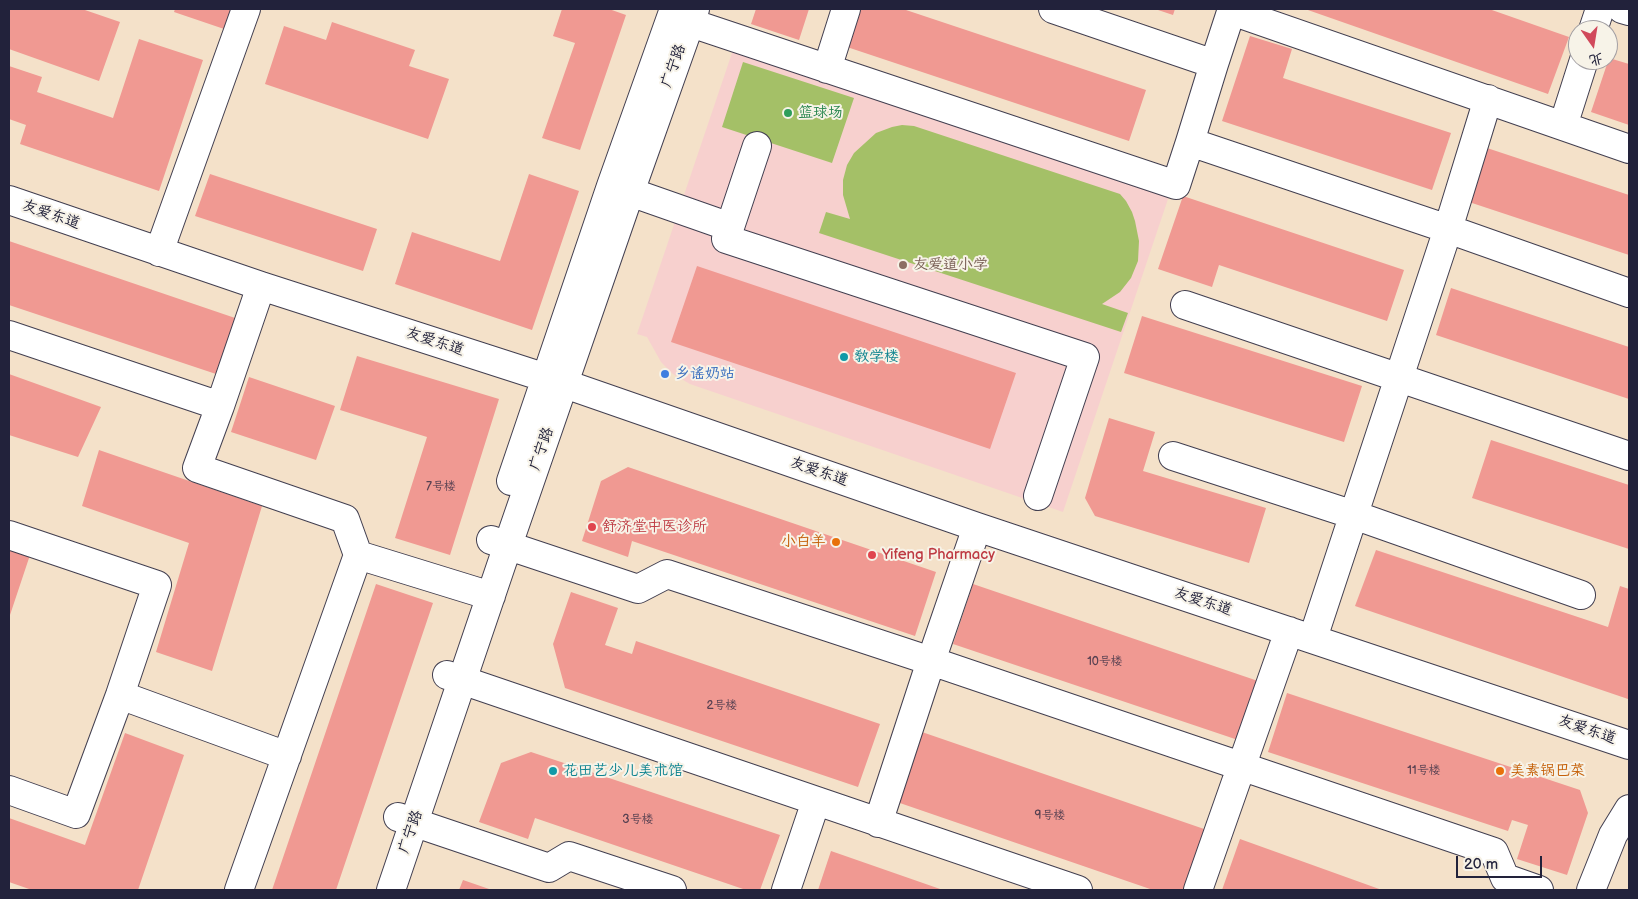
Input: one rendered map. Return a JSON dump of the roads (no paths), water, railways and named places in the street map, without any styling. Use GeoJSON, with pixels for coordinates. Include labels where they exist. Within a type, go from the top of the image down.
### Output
{"type":"FeatureCollection","features":[{"type":"Feature","properties":{"kind":"street"},"geometry":{"type":"LineString","coordinates":[[159,252],[246,9]]}},
{"type":"Feature","properties":{"kind":"street"},"geometry":{"type":"LineString","coordinates":[[827,69],[846,9]]}},
{"type":"Feature","properties":{"kind":"street"},"geometry":{"type":"LineString","coordinates":[[1053,9],[1214,64]]}},
{"type":"Feature","properties":{"kind":"street"},"geometry":{"type":"LineString","coordinates":[[1622,9],[1629,11]]}},
{"type":"Feature","properties":{"kind":"street"},"geometry":{"type":"LineString","coordinates":[[683,14],[827,69],[1176,185],[1232,10],[1629,148]]}},
{"type":"Feature","properties":{"kind":"street","name":"广宁路"},"geometry":{"type":"LineString","coordinates":[[373,890],[406,819],[621,188],[683,14]]}},
{"type":"Feature","properties":{"kind":"street"},"geometry":{"type":"LineString","coordinates":[[1563,126],[1581,70]]}},
{"type":"Feature","properties":{"kind":"street"},"geometry":{"type":"LineString","coordinates":[[1198,890],[1242,767],[1354,515],[1448,229],[1488,99]]}},
{"type":"Feature","properties":{"kind":"street"},"geometry":{"type":"LineString","coordinates":[[1190,142],[1448,229],[1629,293]]}},
{"type":"Feature","properties":{"kind":"street"},"geometry":{"type":"LineString","coordinates":[[757,146],[726,239],[1085,357],[1038,496]]}},
{"type":"Feature","properties":{"kind":"street"},"geometry":{"type":"LineString","coordinates":[[621,188],[730,226]]}},
{"type":"Feature","properties":{"kind":"street","name":"友爱东道"},"geometry":{"type":"LineString","coordinates":[[9,200],[261,286],[555,381],[977,527],[1629,745]]}},
{"type":"Feature","properties":{"kind":"street"},"geometry":{"type":"LineString","coordinates":[[239,890],[358,555],[345,519],[198,468],[261,286]]}},
{"type":"Feature","properties":{"kind":"street"},"geometry":{"type":"LineString","coordinates":[[1185,305],[1629,456]]}},
{"type":"Feature","properties":{"kind":"street"},"geometry":{"type":"LineString","coordinates":[[9,335],[220,406]]}},
{"type":"Feature","properties":{"kind":"street"},"geometry":{"type":"LineString","coordinates":[[1172,456],[1354,515],[1581,595]]}},
{"type":"Feature","properties":{"kind":"street"},"geometry":{"type":"LineString","coordinates":[[878,823],[977,527]]}},
{"type":"Feature","properties":{"kind":"street"},"geometry":{"type":"LineString","coordinates":[[9,535],[157,585],[120,695],[76,814],[9,790]]}},
{"type":"Feature","properties":{"kind":"street"},"geometry":{"type":"LineString","coordinates":[[499,543],[638,589],[667,574],[931,661],[1494,852],[1504,878],[1539,890]]}},
{"type":"Feature","properties":{"kind":"street"},"geometry":{"type":"LineString","coordinates":[[358,555],[483,594]]}},
{"type":"Feature","properties":{"kind":"street"},"geometry":{"type":"LineString","coordinates":[[455,677],[1078,890]]}},
{"type":"Feature","properties":{"kind":"street"},"geometry":{"type":"LineString","coordinates":[[120,695],[287,756]]}},
{"type":"Feature","properties":{"kind":"street"},"geometry":{"type":"LineString","coordinates":[[786,890],[816,801]]}},
{"type":"Feature","properties":{"kind":"street"},"geometry":{"type":"LineString","coordinates":[[1591,890],[1613,835],[1629,809]]}},
{"type":"Feature","properties":{"kind":"street"},"geometry":{"type":"LineString","coordinates":[[406,819],[549,868],[569,856],[672,890]]}},
{"type":"Feature","properties":{"kind":"street","name":"广宁路"},"geometry":{"type":"LineString","coordinates":[[391,890],[406,819]]}},
{"type":"Feature","properties":{"kind":"place","name":"篮球场"},"geometry":{"type":"Point","coordinates":[788,113]}},
{"type":"Feature","properties":{"kind":"place","name":"友爱道小学"},"geometry":{"type":"Point","coordinates":[903,265]}},
{"type":"Feature","properties":{"kind":"place","name":"教学楼"},"geometry":{"type":"Point","coordinates":[844,357]}},
{"type":"Feature","properties":{"kind":"place","name":"乡谣奶站"},"geometry":{"type":"Point","coordinates":[665,374]}},
{"type":"Feature","properties":{"kind":"place","name":"舒济堂中医诊所"},"geometry":{"type":"Point","coordinates":[592,527]}},
{"type":"Feature","properties":{"kind":"place","name":"小白羊"},"geometry":{"type":"Point","coordinates":[836,542]}},
{"type":"Feature","properties":{"kind":"place","name":"Yifeng Pharmacy"},"geometry":{"type":"Point","coordinates":[872,555]}},
{"type":"Feature","properties":{"kind":"place","name":"花田艺少儿美术馆"},"geometry":{"type":"Point","coordinates":[553,771]}},
{"type":"Feature","properties":{"kind":"place","name":"美素锅巴菜"},"geometry":{"type":"Point","coordinates":[1500,771]}}]}
